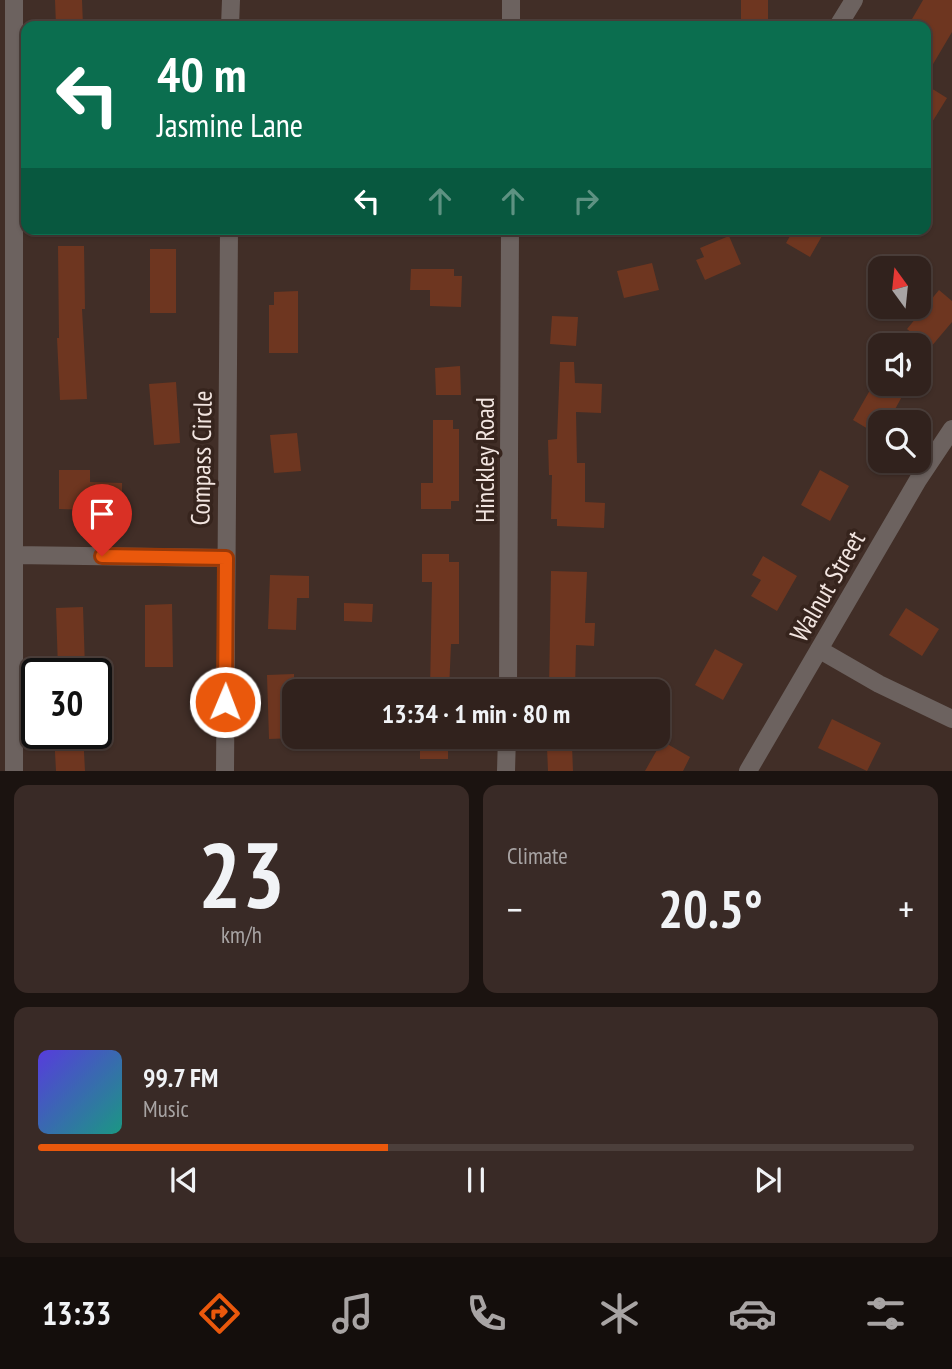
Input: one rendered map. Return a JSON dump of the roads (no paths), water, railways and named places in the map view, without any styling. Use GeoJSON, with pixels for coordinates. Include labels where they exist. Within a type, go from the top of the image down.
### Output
{"type":"FeatureCollection","features":[{"type":"Feature","properties":{"kind":"street"},"geometry":{"type":"LineString","coordinates":[[14,0],[7,78],[14,555],[14,771]]}},
{"type":"Feature","properties":{"kind":"street"},"geometry":{"type":"LineString","coordinates":[[230,21],[231,0]]}},
{"type":"Feature","properties":{"kind":"street"},"geometry":{"type":"LineString","coordinates":[[511,0],[511,21]]}},
{"type":"Feature","properties":{"kind":"street"},"geometry":{"type":"LineString","coordinates":[[840,21],[848,3]]}},
{"type":"Feature","properties":{"kind":"street","name":"Compass Circle"},"geometry":{"type":"LineString","coordinates":[[225,771],[229,235]]}},
{"type":"Feature","properties":{"kind":"street","name":"Hinckley Road"},"geometry":{"type":"LineString","coordinates":[[508,679],[510,235]]}},
{"type":"Feature","properties":{"kind":"street","name":"Walnut Street"},"geometry":{"type":"LineString","coordinates":[[748,771],[918,480],[946,450],[952,429]]}},
{"type":"Feature","properties":{"kind":"street"},"geometry":{"type":"LineString","coordinates":[[14,555],[226,558]]}},
{"type":"Feature","properties":{"kind":"street"},"geometry":{"type":"LineString","coordinates":[[820,650],[879,684],[952,719]]}},
{"type":"Feature","properties":{"kind":"street"},"geometry":{"type":"LineString","coordinates":[[506,771],[507,749]]}}]}
